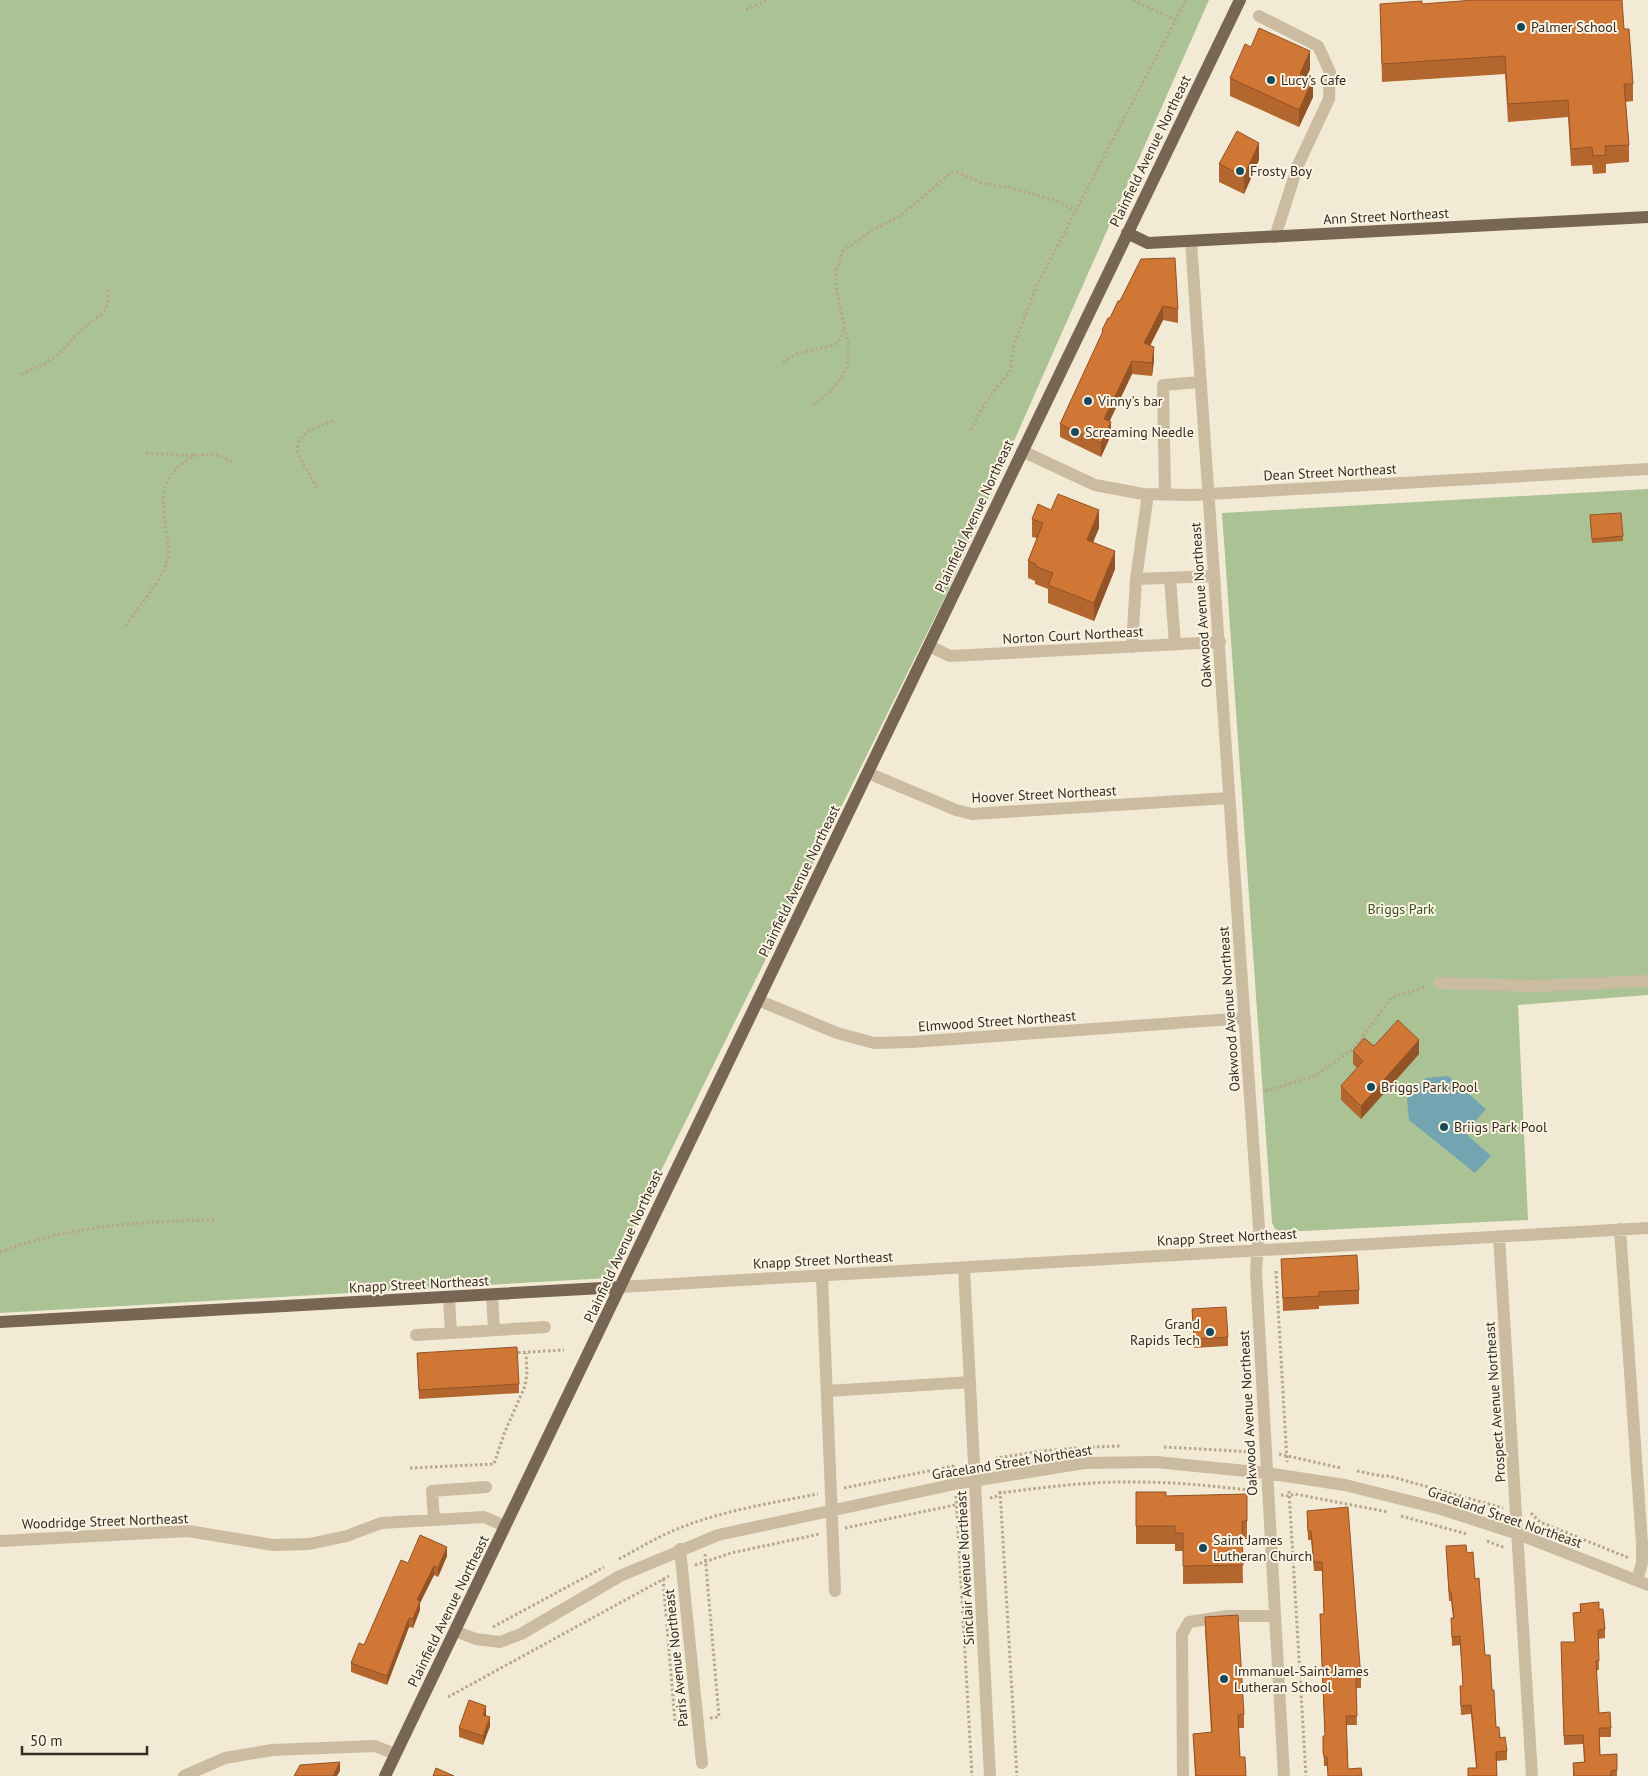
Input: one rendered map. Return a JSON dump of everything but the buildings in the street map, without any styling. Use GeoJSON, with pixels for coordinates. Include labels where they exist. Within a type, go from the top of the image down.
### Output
{"type":"FeatureCollection","features":[{"type":"Feature","properties":{"kind":"main road","name":"Plainfield Avenue Northeast"},"geometry":{"type":"LineString","coordinates":[[385,1776],[1240,0]]}},
{"type":"Feature","properties":{"kind":"main road","name":"Ann Street Northeast"},"geometry":{"type":"LineString","coordinates":[[1127,233],[1148,243],[1648,217]]}},
{"type":"Feature","properties":{"kind":"main road","name":"Knapp Street Northeast"},"geometry":{"type":"LineString","coordinates":[[0,1322],[620,1287]]}},
{"type":"Feature","properties":{"kind":"street"},"geometry":{"type":"LineString","coordinates":[[1259,16],[1318,46],[1330,72],[1329,99],[1298,165],[1275,237]]}},
{"type":"Feature","properties":{"kind":"street","name":"Oakwood Avenue Northeast"},"geometry":{"type":"LineString","coordinates":[[1191,241],[1260,1228],[1256,1272],[1284,1776]]}},
{"type":"Feature","properties":{"kind":"street"},"geometry":{"type":"LineString","coordinates":[[1165,494],[1164,385],[1200,382]]}},
{"type":"Feature","properties":{"kind":"street","name":"Dean Street Northeast"},"geometry":{"type":"LineString","coordinates":[[1022,451],[1095,485],[1148,494],[1208,493],[1648,469]]}},
{"type":"Feature","properties":{"kind":"street"},"geometry":{"type":"LineString","coordinates":[[1132,647],[1136,579],[1148,494]]}},
{"type":"Feature","properties":{"kind":"street"},"geometry":{"type":"LineString","coordinates":[[1136,579],[1214,576]]}},
{"type":"Feature","properties":{"kind":"street"},"geometry":{"type":"LineString","coordinates":[[1170,578],[1176,645]]}},
{"type":"Feature","properties":{"kind":"street","name":"Norton Court Northeast"},"geometry":{"type":"LineString","coordinates":[[929,646],[950,656],[1220,642]]}},
{"type":"Feature","properties":{"kind":"street","name":"Hoover Street Northeast"},"geometry":{"type":"LineString","coordinates":[[868,773],[956,810],[972,814],[1229,798]]}},
{"type":"Feature","properties":{"kind":"street"},"geometry":{"type":"LineString","coordinates":[[1439,984],[1535,986],[1648,980]]}},
{"type":"Feature","properties":{"kind":"street","name":"Elmwood Street Northeast"},"geometry":{"type":"LineString","coordinates":[[758,1000],[837,1033],[874,1043],[912,1042],[1245,1018]]}},
{"type":"Feature","properties":{"kind":"street","name":"Knapp Street Northeast"},"geometry":{"type":"LineString","coordinates":[[620,1287],[1648,1228]]}},
{"type":"Feature","properties":{"kind":"street"},"geometry":{"type":"LineString","coordinates":[[1620,1229],[1642,1544],[1642,1582]]}},
{"type":"Feature","properties":{"kind":"street","name":"Prospect Avenue Northeast"},"geometry":{"type":"LineString","coordinates":[[1499,1236],[1520,1553],[1532,1776]]}},
{"type":"Feature","properties":{"kind":"street","name":"Sinclair Avenue Northeast"},"geometry":{"type":"LineString","coordinates":[[964,1268],[990,1776]]}},
{"type":"Feature","properties":{"kind":"street"},"geometry":{"type":"LineString","coordinates":[[822,1276],[835,1591]]}},
{"type":"Feature","properties":{"kind":"street"},"geometry":{"type":"LineString","coordinates":[[492,1295],[494,1330]]}},
{"type":"Feature","properties":{"kind":"street"},"geometry":{"type":"LineString","coordinates":[[449,1297],[451,1333]]}},
{"type":"Feature","properties":{"kind":"street"},"geometry":{"type":"LineString","coordinates":[[416,1334],[545,1328]]}},
{"type":"Feature","properties":{"kind":"street"},"geometry":{"type":"LineString","coordinates":[[827,1391],[970,1382]]}},
{"type":"Feature","properties":{"kind":"street","name":"Graceland Street Northeast"},"geometry":{"type":"LineString","coordinates":[[455,1631],[476,1639],[500,1642],[521,1634],[620,1576],[718,1535],[955,1484],[1084,1464],[1156,1462],[1266,1473],[1345,1485],[1441,1508],[1518,1534],[1642,1582]]}},
{"type":"Feature","properties":{"kind":"street"},"geometry":{"type":"LineString","coordinates":[[434,1519],[432,1491],[486,1487]]}},
{"type":"Feature","properties":{"kind":"street","name":"Woodridge Street Northeast"},"geometry":{"type":"LineString","coordinates":[[0,1540],[188,1531],[273,1545],[309,1544],[347,1536],[381,1523],[484,1517],[505,1526]]}},
{"type":"Feature","properties":{"kind":"street","name":"Paris Avenue Northeast"},"geometry":{"type":"LineString","coordinates":[[680,1550],[702,1763]]}},
{"type":"Feature","properties":{"kind":"street"},"geometry":{"type":"LineString","coordinates":[[1183,1776],[1182,1634],[1189,1622],[1227,1616],[1275,1616]]}},
{"type":"Feature","properties":{"kind":"street"},"geometry":{"type":"LineString","coordinates":[[184,1776],[225,1758],[272,1750],[375,1746],[395,1754]]}},
{"type":"Feature","properties":{"kind":"path"},"geometry":{"type":"LineString","coordinates":[[746,10],[767,0]]}},
{"type":"Feature","properties":{"kind":"path"},"geometry":{"type":"LineString","coordinates":[[1134,0],[1175,20]]}},
{"type":"Feature","properties":{"kind":"path"},"geometry":{"type":"LineString","coordinates":[[971,430],[981,410],[1010,372],[1014,345],[1037,285],[1186,0]]}},
{"type":"Feature","properties":{"kind":"path"},"geometry":{"type":"LineString","coordinates":[[813,405],[833,388],[848,366],[848,343],[836,288],[836,270],[842,251],[873,230],[900,216],[952,172],[985,184],[1012,188],[1060,202],[1076,211]]}},
{"type":"Feature","properties":{"kind":"path"},"geometry":{"type":"LineString","coordinates":[[21,374],[45,364],[104,312],[108,302],[109,288]]}},
{"type":"Feature","properties":{"kind":"path"},"geometry":{"type":"LineString","coordinates":[[783,362],[797,354],[834,345],[838,342],[845,327]]}},
{"type":"Feature","properties":{"kind":"path"},"geometry":{"type":"LineString","coordinates":[[317,488],[296,448],[298,442],[307,433],[335,420]]}},
{"type":"Feature","properties":{"kind":"path"},"geometry":{"type":"LineString","coordinates":[[146,453],[218,455],[232,461]]}},
{"type":"Feature","properties":{"kind":"path"},"geometry":{"type":"LineString","coordinates":[[126,626],[154,586],[167,562],[168,544],[163,500],[167,480],[178,466],[196,455]]}},
{"type":"Feature","properties":{"kind":"path"},"geometry":{"type":"LineString","coordinates":[[1265,1091],[1315,1076],[1353,1049],[1392,997],[1439,984]]}},
{"type":"Feature","properties":{"kind":"path"},"geometry":{"type":"LineString","coordinates":[[0,1252],[46,1238],[92,1229],[214,1220]]}},
{"type":"Feature","properties":{"kind":"path"},"geometry":{"type":"LineString","coordinates":[[1276,1271],[1306,1776]]}},
{"type":"Feature","properties":{"kind":"path"},"geometry":{"type":"LineString","coordinates":[[506,1354],[564,1350]]}},
{"type":"Feature","properties":{"kind":"path"},"geometry":{"type":"LineString","coordinates":[[410,1468],[494,1464],[504,1434],[525,1386],[527,1373],[526,1352]]}},
{"type":"Feature","properties":{"kind":"path"},"geometry":{"type":"LineString","coordinates":[[997,1458],[1017,1776]]}},
{"type":"Feature","properties":{"kind":"path"},"geometry":{"type":"LineString","coordinates":[[953,1466],[972,1776]]}},
{"type":"Feature","properties":{"kind":"path"},"geometry":{"type":"LineString","coordinates":[[1267,1493],[1289,1496],[1294,1494],[1385,1512],[1472,1536]]}},
{"type":"Feature","properties":{"kind":"path"},"geometry":{"type":"LineString","coordinates":[[1481,1538],[1520,1553]]}},
{"type":"Feature","properties":{"kind":"green space"},"geometry":{"type":"Polygon","coordinates":[[[0,0],[1209,0],[945,597],[608,1278],[0,1313],[0,0]]]}},
{"type":"Feature","properties":{"kind":"green space","name":"Briggs Park"},"geometry":{"type":"Polygon","coordinates":[[[1648,489],[1648,995],[1518,1005],[1528,1220],[1282,1232],[1275,1229],[1272,1223],[1222,513],[1648,489]]]}},
{"type":"Feature","properties":{"kind":"water","name":"Briigs Park Pool"},"geometry":{"type":"Polygon","coordinates":[[[1448,1076],[1486,1109],[1465,1133],[1491,1156],[1475,1173],[1409,1120],[1407,1099],[1426,1078],[1448,1076]]]}},
{"type":"Feature","properties":{"kind":"place","name":"Palmer School"},"geometry":{"type":"Point","coordinates":[1521,27]}},
{"type":"Feature","properties":{"kind":"place","name":"Lucy's Cafe"},"geometry":{"type":"Point","coordinates":[1271,80]}},
{"type":"Feature","properties":{"kind":"place","name":"Frosty Boy"},"geometry":{"type":"Point","coordinates":[1240,171]}},
{"type":"Feature","properties":{"kind":"place","name":"Vinny's bar"},"geometry":{"type":"Point","coordinates":[1088,401]}},
{"type":"Feature","properties":{"kind":"place","name":"Screaming Needle"},"geometry":{"type":"Point","coordinates":[1075,432]}},
{"type":"Feature","properties":{"kind":"place","name":"Briggs Park Pool"},"geometry":{"type":"Point","coordinates":[1371,1087]}},
{"type":"Feature","properties":{"kind":"place","name":"Briigs Park Pool"},"geometry":{"type":"Point","coordinates":[1444,1127]}},
{"type":"Feature","properties":{"kind":"place","name":"Grand Rapids Tech"},"geometry":{"type":"Point","coordinates":[1210,1332]}},
{"type":"Feature","properties":{"kind":"place","name":"Saint James Lutheran Church"},"geometry":{"type":"Point","coordinates":[1203,1548]}},
{"type":"Feature","properties":{"kind":"place","name":"Immanuel-Saint James Lutheran School"},"geometry":{"type":"Point","coordinates":[1224,1679]}}]}
